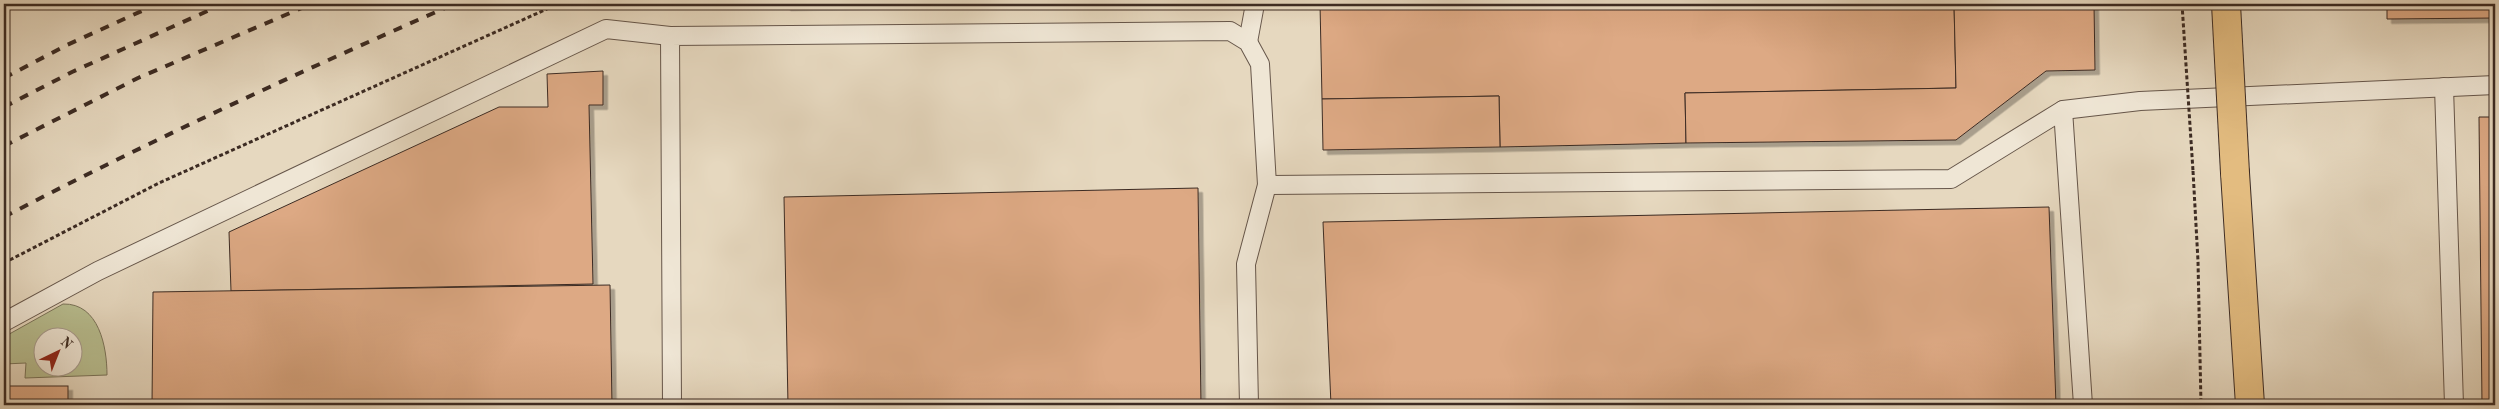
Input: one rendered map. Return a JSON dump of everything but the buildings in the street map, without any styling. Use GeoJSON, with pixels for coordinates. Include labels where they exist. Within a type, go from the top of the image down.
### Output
{"type":"FeatureCollection","features":[{"type":"Feature","properties":{"kind":"main road"},"geometry":{"type":"LineString","coordinates":[[2226,4],[2250,405]]}},
{"type":"Feature","properties":{"kind":"lane"},"geometry":{"type":"LineString","coordinates":[[1248,42],[1255,4]]}},
{"type":"Feature","properties":{"kind":"lane"},"geometry":{"type":"LineString","coordinates":[[4,322],[98,272],[606,29],[670,36],[1230,31],[1248,42],[1260,64],[1267,185],[1246,264],[1249,405]]}},
{"type":"Feature","properties":{"kind":"lane"},"geometry":{"type":"LineString","coordinates":[[670,36],[672,405]]}},
{"type":"Feature","properties":{"kind":"lane"},"geometry":{"type":"LineString","coordinates":[[1267,185],[1951,179],[2063,110],[2140,101],[2495,85]]}},
{"type":"Feature","properties":{"kind":"lane"},"geometry":{"type":"LineString","coordinates":[[2444,87],[2454,405]]}},
{"type":"Feature","properties":{"kind":"lane"},"geometry":{"type":"LineString","coordinates":[[2063,110],[2083,405]]}},
{"type":"Feature","properties":{"kind":"path"},"geometry":{"type":"LineString","coordinates":[[4,263],[159,183],[558,4]]}},
{"type":"Feature","properties":{"kind":"path"},"geometry":{"type":"LineString","coordinates":[[2182,4],[2198,261],[2201,405]]}},
{"type":"Feature","properties":{"kind":"green space"},"geometry":{"type":"Polygon","coordinates":[[[63,304],[75,306],[85,311],[93,319],[103,340],[107,375],[82,376],[82,326],[32,326],[32,376],[80,376],[25,378],[26,363],[4,364],[4,337],[63,304]]]}},
{"type":"Feature","properties":{"kind":"railway"},"geometry":{"type":"LineString","coordinates":[[4,78],[67,45],[157,4]]}},
{"type":"Feature","properties":{"kind":"railway"},"geometry":{"type":"LineString","coordinates":[[4,107],[72,72],[223,4]]}},
{"type":"Feature","properties":{"kind":"railway"},"geometry":{"type":"LineString","coordinates":[[4,146],[138,78],[311,4]]}},
{"type":"Feature","properties":{"kind":"railway"},"geometry":{"type":"LineString","coordinates":[[4,217],[59,188],[227,107],[454,4]]}}]}
